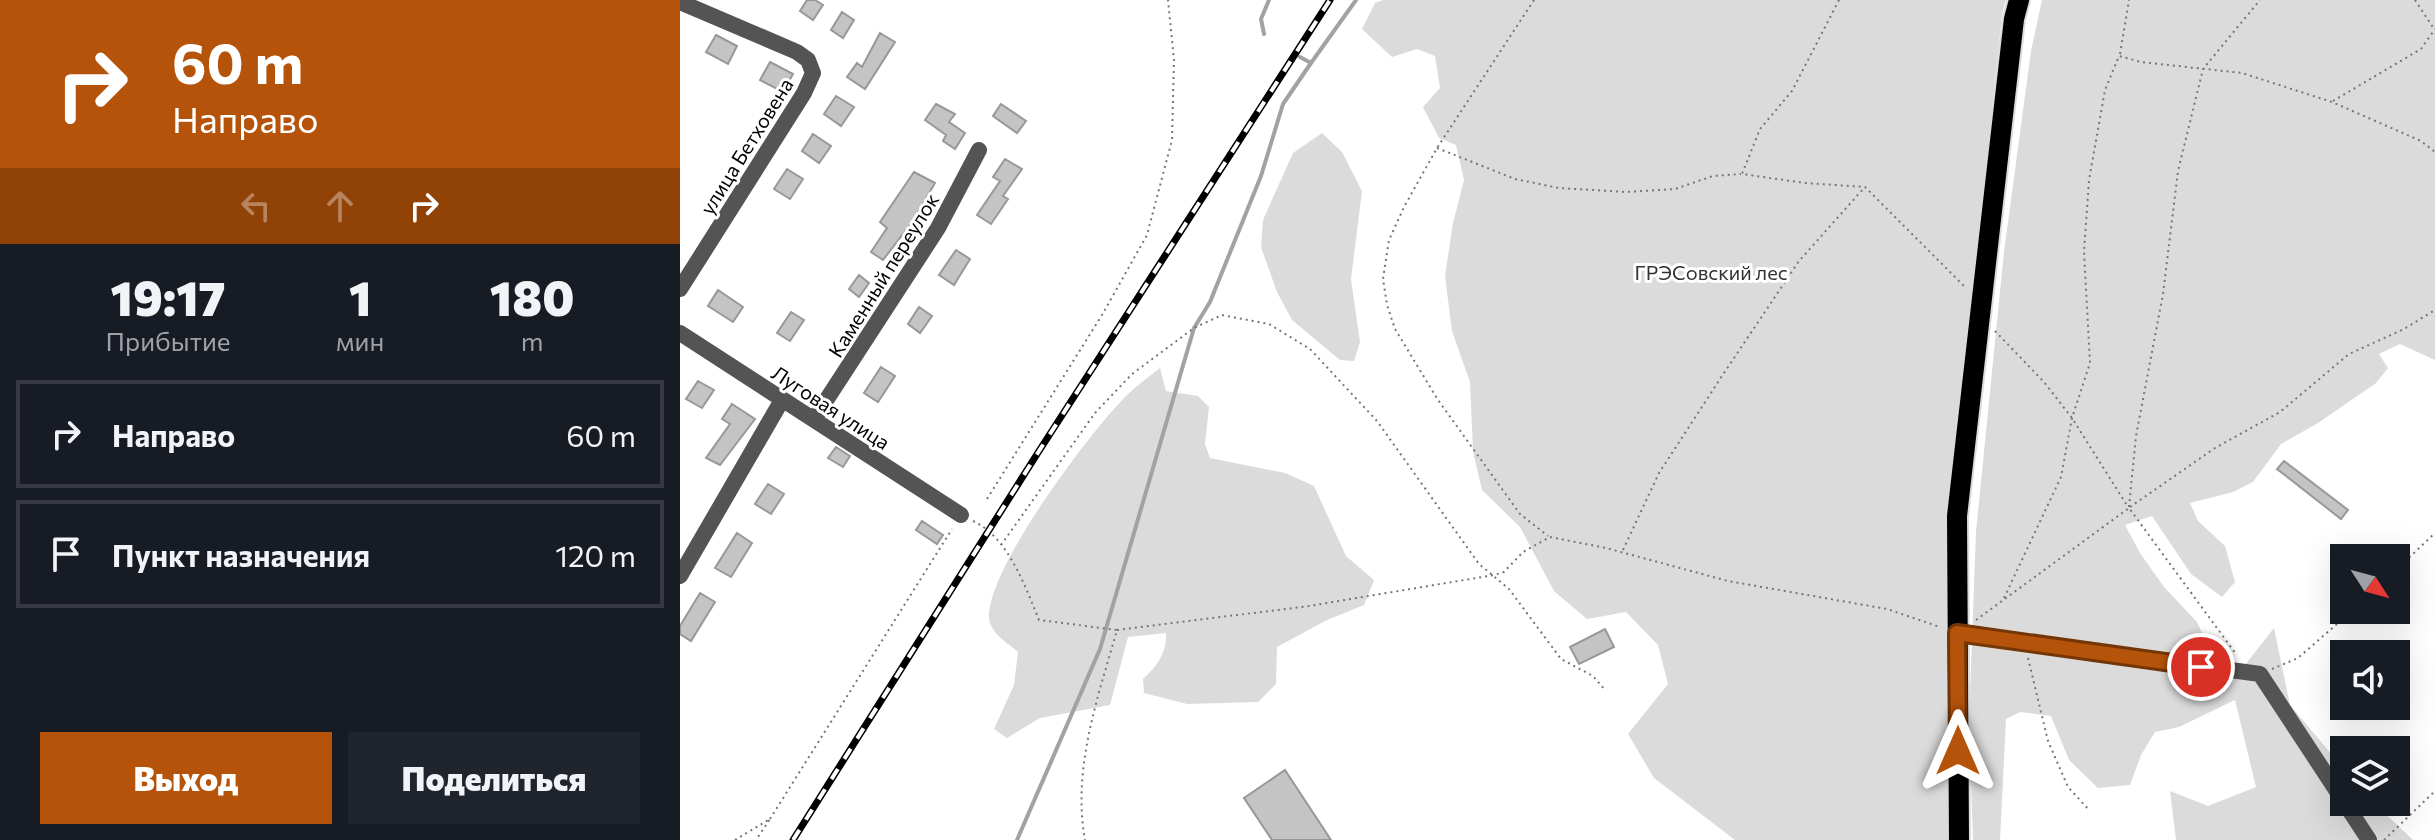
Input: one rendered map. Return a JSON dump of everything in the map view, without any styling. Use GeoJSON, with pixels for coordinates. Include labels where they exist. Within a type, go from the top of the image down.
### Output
{"type":"FeatureCollection","features":[{"type":"Feature","properties":{"kind":"main road"},"geometry":{"type":"LineString","coordinates":[[1959,840],[1957,516],[2014,19],[2019,0]]}},
{"type":"Feature","properties":{"kind":"street","name":"улица Бетховена"},"geometry":{"type":"LineString","coordinates":[[680,2],[797,52],[808,60],[813,73],[804,93],[680,289]]}},
{"type":"Feature","properties":{"kind":"street","name":"Каменный переулок"},"geometry":{"type":"LineString","coordinates":[[814,419],[938,228],[979,150]]}},
{"type":"Feature","properties":{"kind":"street","name":"Луговая улица"},"geometry":{"type":"LineString","coordinates":[[680,333],[961,515]]}},
{"type":"Feature","properties":{"kind":"street"},"geometry":{"type":"LineString","coordinates":[[680,576],[782,400]]}},
{"type":"Feature","properties":{"kind":"street"},"geometry":{"type":"LineString","coordinates":[[1957,633],[2260,674],[2369,840]]}},
{"type":"Feature","properties":{"kind":"path"},"geometry":{"type":"LineString","coordinates":[[987,499],[1102,315],[1147,235],[1172,140],[1174,60],[1168,0]]}},
{"type":"Feature","properties":{"kind":"path"},"geometry":{"type":"LineString","coordinates":[[1534,0],[1437,148],[1404,207],[1389,240],[1383,279],[1395,329],[1438,400],[1520,514],[1550,537],[1622,552],[1728,581],[1887,609],[1957,633],[2215,448],[2280,412],[2349,354],[2404,329],[2435,310]]}},
{"type":"Feature","properties":{"kind":"path"},"geometry":{"type":"LineString","coordinates":[[1742,174],[1760,129],[1792,91],[1839,0]]}},
{"type":"Feature","properties":{"kind":"path"},"geometry":{"type":"LineString","coordinates":[[2004,600],[2061,477],[2072,418],[2090,363],[2084,252],[2089,180],[2105,90],[2119,56],[2129,0]]}},
{"type":"Feature","properties":{"kind":"path"},"geometry":{"type":"LineString","coordinates":[[2129,508],[2136,436],[2163,294],[2178,171],[2203,69],[2260,0]]}},
{"type":"Feature","properties":{"kind":"path"},"geometry":{"type":"LineString","coordinates":[[2332,102],[2421,49],[2435,30],[2415,0]]}},
{"type":"Feature","properties":{"kind":"path"},"geometry":{"type":"LineString","coordinates":[[2119,56],[2141,62],[2242,73],[2332,102],[2421,141],[2435,152]]}},
{"type":"Feature","properties":{"kind":"path"},"geometry":{"type":"LineString","coordinates":[[1437,148],[1515,179],[1559,188],[1626,192],[1675,189],[1713,176],[1742,174],[1865,187],[2044,382],[2072,418],[2129,508],[2238,656]]}},
{"type":"Feature","properties":{"kind":"path"},"geometry":{"type":"LineString","coordinates":[[1622,552],[1659,473],[1714,388],[1799,261],[1865,187]]}},
{"type":"Feature","properties":{"kind":"path"},"geometry":{"type":"LineString","coordinates":[[1001,545],[1095,413],[1132,374],[1194,328],[1222,315],[1269,324],[1310,349],[1377,421],[1479,564],[1509,589],[1561,659],[1593,676],[1605,690]]}},
{"type":"Feature","properties":{"kind":"path"},"geometry":{"type":"LineString","coordinates":[[756,840],[961,515],[983,526],[1001,545],[1026,587],[1039,620],[1117,630],[1309,606],[1494,575],[1504,572],[1523,552],[1550,537]]}},
{"type":"Feature","properties":{"kind":"path"},"geometry":{"type":"LineString","coordinates":[[2410,557],[2435,533]]}},
{"type":"Feature","properties":{"kind":"path"},"geometry":{"type":"LineString","coordinates":[[2260,674],[2298,658],[2337,624]]}},
{"type":"Feature","properties":{"kind":"path"},"geometry":{"type":"LineString","coordinates":[[1085,840],[1082,822],[1084,762],[1096,699],[1117,630]]}},
{"type":"Feature","properties":{"kind":"path"},"geometry":{"type":"LineString","coordinates":[[2025,644],[2048,741],[2068,787],[2089,810]]}},
{"type":"Feature","properties":{"kind":"path"},"geometry":{"type":"LineString","coordinates":[[2383,840],[2435,791]]}},
{"type":"Feature","properties":{"kind":"path"},"geometry":{"type":"LineString","coordinates":[[735,840],[770,819]]}},
{"type":"Feature","properties":{"kind":"green space","name":"ГРЭСовский лес"},"geometry":{"type":"Polygon","coordinates":[[[1383,0],[2006,0],[2002,14],[1952,486],[1946,577],[1949,840],[1735,840],[1654,778],[1628,734],[1668,684],[1658,645],[1626,612],[1587,619],[1554,591],[1520,527],[1482,490],[1473,452],[1470,382],[1452,331],[1445,276],[1453,223],[1464,180],[1456,145],[1439,138],[1423,107],[1440,88],[1435,56],[1417,49],[1392,57],[1362,29],[1375,3],[1383,0]]]}},
{"type":"Feature","properties":{"kind":"green space"},"geometry":{"type":"Polygon","coordinates":[[[2042,0],[2435,0],[2435,360],[2400,344],[2379,354],[2388,368],[2376,383],[2281,444],[2253,482],[2233,492],[2190,503],[2198,521],[2225,546],[2235,582],[2222,597],[2191,574],[2152,516],[2125,525],[2164,587],[2197,622],[2227,688],[2274,628],[2290,705],[2330,752],[2330,816],[2388,816],[2413,840],[2176,840],[2170,791],[2208,806],[2256,787],[2235,700],[2179,727],[2155,732],[2141,755],[2130,785],[2098,788],[2069,760],[2051,716],[2020,712],[2006,719],[2000,840],[1973,840],[1969,720],[1976,532],[2004,252],[2031,51],[2042,0]]]}},
{"type":"Feature","properties":{"kind":"green space"},"geometry":{"type":"Polygon","coordinates":[[[1322,133],[1342,152],[1362,191],[1351,279],[1360,342],[1354,361],[1340,360],[1292,320],[1277,292],[1261,247],[1263,220],[1293,153],[1322,133]]]}},
{"type":"Feature","properties":{"kind":"green space"},"geometry":{"type":"Polygon","coordinates":[[[1160,368],[1166,391],[1198,396],[1209,407],[1205,444],[1210,458],[1285,473],[1314,486],[1346,556],[1374,580],[1364,605],[1327,620],[1277,647],[1276,684],[1258,702],[1187,704],[1144,693],[1143,679],[1160,659],[1166,633],[1128,637],[1110,705],[1040,718],[1007,738],[994,729],[1014,685],[1018,652],[992,627],[989,616],[993,594],[1023,534],[1067,468],[1110,413],[1160,368]]]}},
{"type":"Feature","properties":{"kind":"building"},"geometry":{"type":"Polygon","coordinates":[[[807,0],[823,5],[813,20],[800,11],[807,0]]]}},
{"type":"Feature","properties":{"kind":"building"},"geometry":{"type":"Polygon","coordinates":[[[842,12],[854,20],[843,38],[831,30],[842,12]]]}},
{"type":"Feature","properties":{"kind":"building"},"geometry":{"type":"Polygon","coordinates":[[[880,33],[895,42],[865,89],[847,77],[857,63],[862,67],[880,33]]]}},
{"type":"Feature","properties":{"kind":"building"},"geometry":{"type":"Polygon","coordinates":[[[716,35],[737,46],[728,64],[706,52],[716,35]]]}},
{"type":"Feature","properties":{"kind":"building"},"geometry":{"type":"Polygon","coordinates":[[[770,62],[793,74],[783,92],[760,80],[770,62]]]}},
{"type":"Feature","properties":{"kind":"building"},"geometry":{"type":"Polygon","coordinates":[[[836,96],[854,107],[841,126],[824,114],[836,96]]]}},
{"type":"Feature","properties":{"kind":"building"},"geometry":{"type":"Polygon","coordinates":[[[936,104],[955,114],[949,122],[965,133],[955,149],[943,141],[946,135],[925,120],[936,104]]]}},
{"type":"Feature","properties":{"kind":"building"},"geometry":{"type":"Polygon","coordinates":[[[1001,104],[1026,121],[1017,133],[993,116],[1001,104]]]}},
{"type":"Feature","properties":{"kind":"building"},"geometry":{"type":"Polygon","coordinates":[[[813,134],[831,146],[819,163],[802,151],[813,134]]]}},
{"type":"Feature","properties":{"kind":"building"},"geometry":{"type":"Polygon","coordinates":[[[1005,159],[1022,169],[1003,196],[1008,199],[991,224],[977,215],[1000,181],[993,177],[1005,159]]]}},
{"type":"Feature","properties":{"kind":"building"},"geometry":{"type":"Polygon","coordinates":[[[787,169],[803,179],[790,199],[774,189],[787,169]]]}},
{"type":"Feature","properties":{"kind":"building"},"geometry":{"type":"Polygon","coordinates":[[[914,172],[935,183],[913,221],[883,260],[871,252],[887,228],[880,222],[914,172]]]}},
{"type":"Feature","properties":{"kind":"building"},"geometry":{"type":"Polygon","coordinates":[[[956,250],[970,259],[954,285],[939,275],[956,250]]]}},
{"type":"Feature","properties":{"kind":"building"},"geometry":{"type":"Polygon","coordinates":[[[859,275],[869,283],[859,297],[849,289],[859,275]]]}},
{"type":"Feature","properties":{"kind":"building"},"geometry":{"type":"Polygon","coordinates":[[[718,290],[743,307],[733,322],[708,306],[718,290]]]}},
{"type":"Feature","properties":{"kind":"building"},"geometry":{"type":"Polygon","coordinates":[[[919,307],[932,316],[920,333],[908,324],[919,307]]]}},
{"type":"Feature","properties":{"kind":"building"},"geometry":{"type":"Polygon","coordinates":[[[791,312],[804,320],[790,341],[777,333],[791,312]]]}},
{"type":"Feature","properties":{"kind":"building"},"geometry":{"type":"Polygon","coordinates":[[[881,367],[895,376],[878,402],[864,393],[881,367]]]}},
{"type":"Feature","properties":{"kind":"building"},"geometry":{"type":"Polygon","coordinates":[[[698,381],[714,390],[702,408],[686,399],[698,381]]]}},
{"type":"Feature","properties":{"kind":"building"},"geometry":{"type":"Polygon","coordinates":[[[732,404],[755,419],[720,465],[706,458],[730,424],[722,419],[732,404]]]}},
{"type":"Feature","properties":{"kind":"building"},"geometry":{"type":"Polygon","coordinates":[[[836,447],[850,456],[843,467],[828,458],[836,447]]]}},
{"type":"Feature","properties":{"kind":"building"},"geometry":{"type":"Polygon","coordinates":[[[2284,461],[2348,510],[2341,519],[2277,469],[2284,461]]]}},
{"type":"Feature","properties":{"kind":"building"},"geometry":{"type":"Polygon","coordinates":[[[768,484],[784,494],[771,514],[755,504],[768,484]]]}},
{"type":"Feature","properties":{"kind":"building"},"geometry":{"type":"Polygon","coordinates":[[[922,521],[943,535],[937,544],[916,530],[922,521]]]}},
{"type":"Feature","properties":{"kind":"building"},"geometry":{"type":"Polygon","coordinates":[[[737,533],[752,543],[731,577],[715,568],[737,533]]]}},
{"type":"Feature","properties":{"kind":"building"},"geometry":{"type":"Polygon","coordinates":[[[700,593],[715,602],[691,641],[680,634],[680,626],[700,593]]]}},
{"type":"Feature","properties":{"kind":"building"},"geometry":{"type":"Polygon","coordinates":[[[1605,629],[1614,647],[1579,664],[1570,647],[1605,629]]]}},
{"type":"Feature","properties":{"kind":"building"},"geometry":{"type":"Polygon","coordinates":[[[1285,770],[1331,840],[1272,840],[1244,798],[1285,770]]]}},
{"type":"Feature","properties":{"kind":"waterway"},"geometry":{"type":"LineString","coordinates":[[1264,34],[1261,19],[1269,0]]}},
{"type":"Feature","properties":{"kind":"waterway"},"geometry":{"type":"LineString","coordinates":[[1311,63],[1356,0]]}},
{"type":"Feature","properties":{"kind":"waterway"},"geometry":{"type":"LineString","coordinates":[[1017,840],[1100,649],[1194,328],[1210,302],[1261,176],[1283,104],[1311,63],[1300,57]]}},
{"type":"Feature","properties":{"kind":"railway"},"geometry":{"type":"LineString","coordinates":[[793,840],[1330,0]]}},
{"type":"Feature","properties":{"kind":"route"},"geometry":{"type":"LineString","coordinates":[[1958,751],[1957,633],[2201,667]]}}]}
